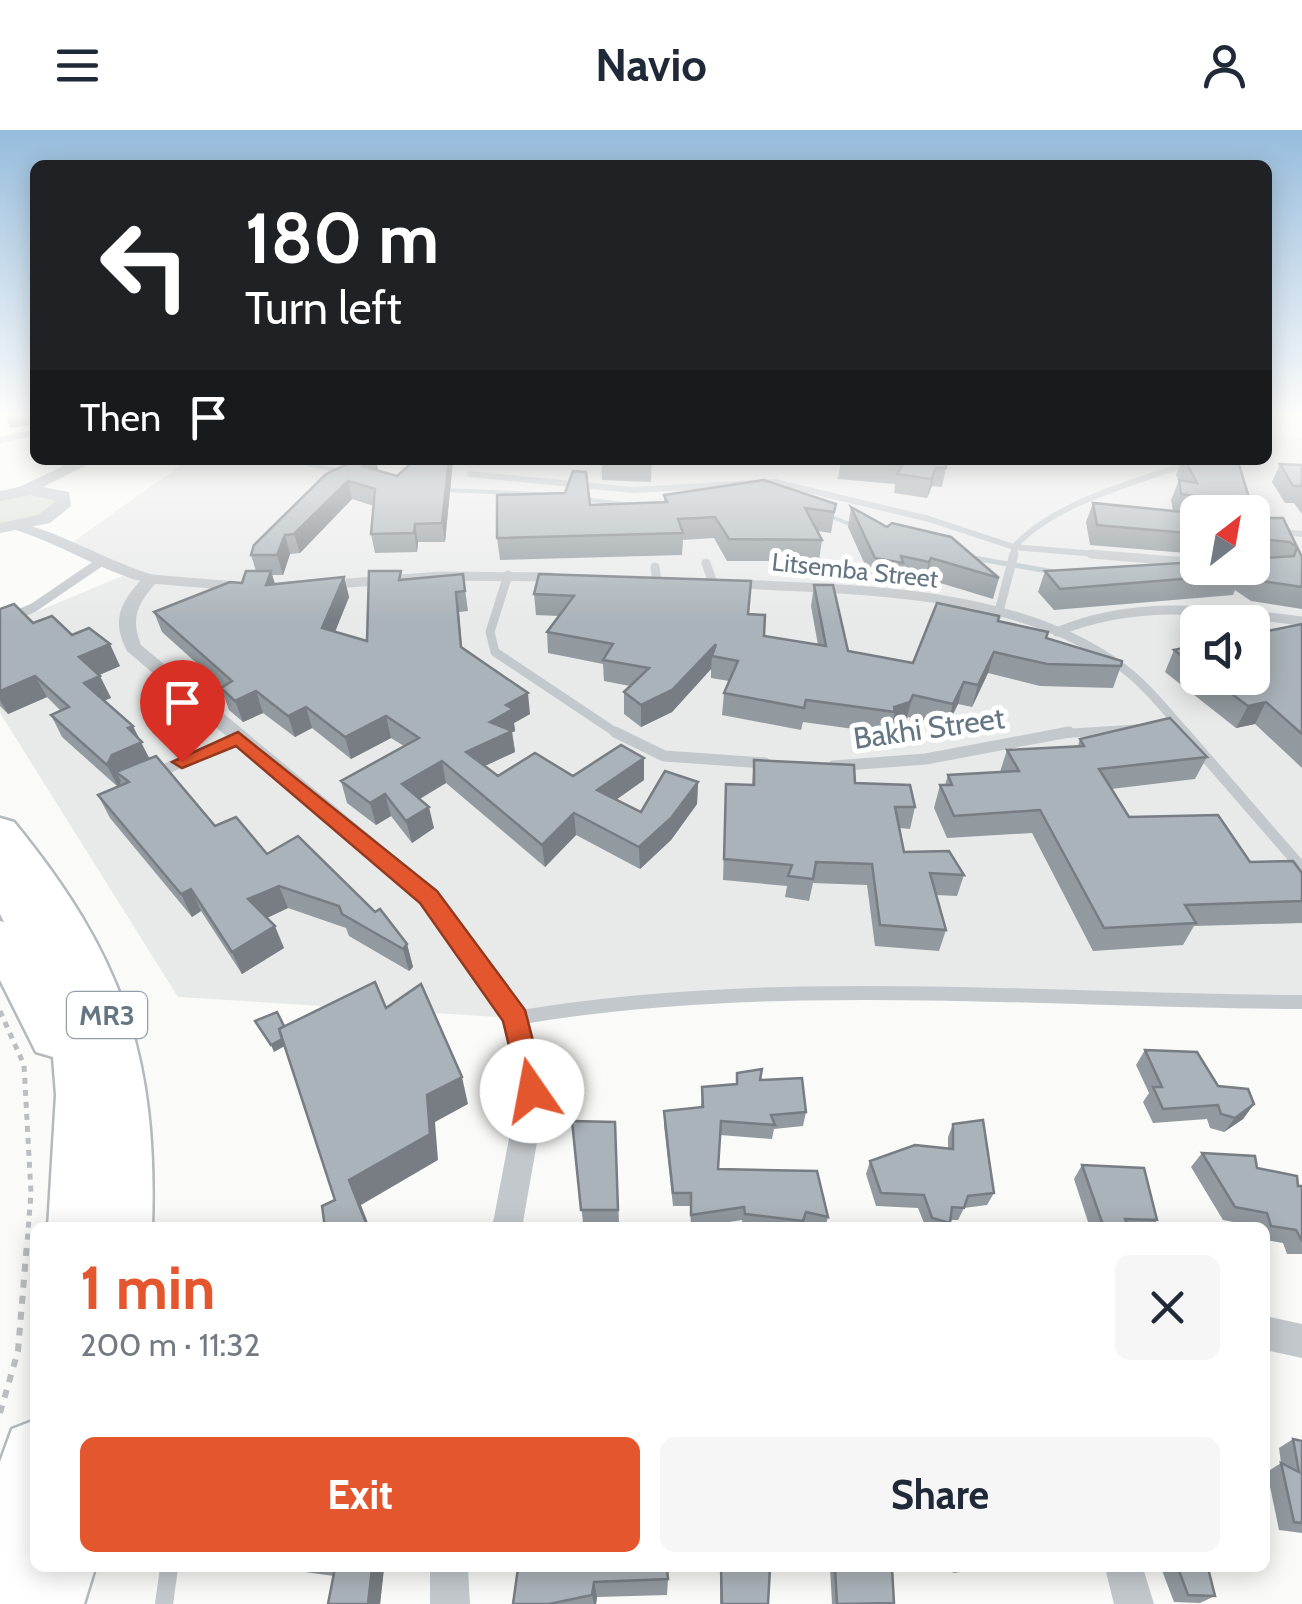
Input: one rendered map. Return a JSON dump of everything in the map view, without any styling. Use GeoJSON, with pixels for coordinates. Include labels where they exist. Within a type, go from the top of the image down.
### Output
{"type":"FeatureCollection","features":[{"type":"Feature","properties":{"kind":"highway"},"geometry":{"type":"LineString","coordinates":[[0,796],[48,862],[92,936],[106,1007]]}},
{"type":"Feature","properties":{"kind":"highway","name":"MR3"},"geometry":{"type":"LineString","coordinates":[[0,830],[61,920],[106,1007],[118,1086],[126,1222]]}},
{"type":"Feature","properties":{"kind":"highway","name":"MR3"},"geometry":{"type":"LineString","coordinates":[[0,874],[12,890],[74,1026],[81,1096],[74,1222]]}},
{"type":"Feature","properties":{"kind":"highway"},"geometry":{"type":"LineString","coordinates":[[0,937],[81,1096]]}},
{"type":"Feature","properties":{"kind":"highway"},"geometry":{"type":"LineString","coordinates":[[0,1579],[30,1470]]}},
{"type":"Feature","properties":{"kind":"highway"},"geometry":{"type":"LineString","coordinates":[[49,1604],[60,1572]]}},
{"type":"Feature","properties":{"kind":"street"},"geometry":{"type":"LineString","coordinates":[[8,494],[37,483]]}},
{"type":"Feature","properties":{"kind":"street"},"geometry":{"type":"LineString","coordinates":[[8,527],[59,500],[70,483]]}},
{"type":"Feature","properties":{"kind":"street"},"geometry":{"type":"LineString","coordinates":[[8,494],[59,500]]}},
{"type":"Feature","properties":{"kind":"street"},"geometry":{"type":"LineString","coordinates":[[59,500],[60,521],[68,546]]}},
{"type":"Feature","properties":{"kind":"street"},"geometry":{"type":"LineString","coordinates":[[8,527],[68,546],[99,564],[151,579],[129,604],[123,624],[133,647],[429,897],[516,1018],[532,1091],[508,1222]]}},
{"type":"Feature","properties":{"kind":"street"},"geometry":{"type":"LineString","coordinates":[[1270,1334],[1302,1341]]}},
{"type":"Feature","properties":{"kind":"street"},"geometry":{"type":"LineString","coordinates":[[450,1572],[450,1604]]}},
{"type":"Feature","properties":{"kind":"street"},"geometry":{"type":"LineString","coordinates":[[1125,1572],[1134,1604]]}},
{"type":"Feature","properties":{"kind":"lane"},"geometry":{"type":"LineString","coordinates":[[560,483],[633,490],[761,483]]}},
{"type":"Feature","properties":{"kind":"lane"},"geometry":{"type":"LineString","coordinates":[[778,483],[929,519],[1014,547],[1180,561]]}},
{"type":"Feature","properties":{"kind":"lane"},"geometry":{"type":"LineString","coordinates":[[998,616],[1014,566],[1014,547],[1025,535],[1076,507],[1138,483]]}},
{"type":"Feature","properties":{"kind":"lane"},"geometry":{"type":"LineString","coordinates":[[1076,507],[1086,509]]}},
{"type":"Feature","properties":{"kind":"lane"},"geometry":{"type":"LineString","coordinates":[[1270,531],[1302,534]]}},
{"type":"Feature","properties":{"kind":"lane"},"geometry":{"type":"LineString","coordinates":[[706,563],[713,583]]}},
{"type":"Feature","properties":{"kind":"lane"},"geometry":{"type":"LineString","coordinates":[[0,622],[34,608],[99,564]]}},
{"type":"Feature","properties":{"kind":"lane"},"geometry":{"type":"LineString","coordinates":[[654,567],[657,581]]}},
{"type":"Feature","properties":{"kind":"lane"},"geometry":{"type":"LineString","coordinates":[[508,575],[490,632],[495,652],[635,745],[664,756],[777,764]]}},
{"type":"Feature","properties":{"kind":"lane"},"geometry":{"type":"LineString","coordinates":[[329,584],[508,575],[564,578]]}},
{"type":"Feature","properties":{"kind":"lane"},"geometry":{"type":"LineString","coordinates":[[151,579],[251,585]]}},
{"type":"Feature","properties":{"kind":"lane"},"geometry":{"type":"LineString","coordinates":[[638,580],[676,582]]}},
{"type":"Feature","properties":{"kind":"lane","name":"Litsemba Street"},"geometry":{"type":"LineString","coordinates":[[694,582],[896,595],[1057,632],[1112,661],[1154,695],[1262,816],[1302,868]]}},
{"type":"Feature","properties":{"kind":"lane"},"geometry":{"type":"LineString","coordinates":[[1057,632],[1098,616],[1126,611],[1207,610],[1302,620]]}},
{"type":"Feature","properties":{"kind":"lane"},"geometry":{"type":"LineString","coordinates":[[1162,728],[1180,727]]}},
{"type":"Feature","properties":{"kind":"lane","name":"Bakhi Street"},"geometry":{"type":"LineString","coordinates":[[814,767],[926,759],[1072,731],[1144,728]]}},
{"type":"Feature","properties":{"kind":"lane"},"geometry":{"type":"LineString","coordinates":[[142,778],[238,738]]}},
{"type":"Feature","properties":{"kind":"lane"},"geometry":{"type":"LineString","coordinates":[[516,1018],[626,1000],[848,994],[1132,1004],[1302,1002]]}},
{"type":"Feature","properties":{"kind":"lane"},"geometry":{"type":"LineString","coordinates":[[164,1604],[168,1572]]}},
{"type":"Feature","properties":{"kind":"path"},"geometry":{"type":"LineString","coordinates":[[0,1010],[24,1065],[31,1193],[18,1351],[0,1412]]}},
{"type":"Feature","properties":{"kind":"shaded area"},"geometry":{"type":"Polygon","coordinates":[[[156,483],[1302,483],[1302,1002],[848,994],[626,1000],[516,1018],[178,997],[0,713],[0,627],[127,574],[67,546],[156,483]]]}},
{"type":"Feature","properties":{"kind":"shaded area"},"geometry":{"type":"Polygon","coordinates":[[[27,492],[58,501],[41,517],[0,524],[0,498],[27,492]]]}},
{"type":"Feature","properties":{"kind":"building"},"geometry":{"type":"Polygon","coordinates":[[[317,483],[346,483],[294,534],[285,535],[277,555],[251,555],[254,545],[317,483]]]}},
{"type":"Feature","properties":{"kind":"building"},"geometry":{"type":"Polygon","coordinates":[[[354,483],[446,483],[442,523],[415,524],[414,533],[371,534],[375,489],[354,483]]]}},
{"type":"Feature","properties":{"kind":"building"},"geometry":{"type":"Polygon","coordinates":[[[569,483],[587,483],[590,505],[667,502],[664,495],[745,483],[772,483],[836,504],[834,512],[805,508],[822,540],[729,539],[715,517],[678,519],[683,533],[497,538],[497,495],[565,493],[569,483]]]}},
{"type":"Feature","properties":{"kind":"building"},"geometry":{"type":"Polygon","coordinates":[[[1179,483],[1244,483],[1248,495],[1181,494],[1179,483]]]}},
{"type":"Feature","properties":{"kind":"building"},"geometry":{"type":"Polygon","coordinates":[[[1093,503],[1180,512],[1180,532],[1097,525],[1093,503]]]}},
{"type":"Feature","properties":{"kind":"building"},"geometry":{"type":"Polygon","coordinates":[[[851,507],[887,527],[892,523],[951,537],[999,578],[931,558],[929,562],[901,556],[903,563],[875,558],[851,507]]]}},
{"type":"Feature","properties":{"kind":"building"},"geometry":{"type":"Polygon","coordinates":[[[1270,518],[1283,518],[1302,557],[1302,587],[1270,582],[1270,558],[1294,556],[1297,547],[1270,540],[1270,518]]]}},
{"type":"Feature","properties":{"kind":"building"},"geometry":{"type":"Polygon","coordinates":[[[1180,563],[1180,579],[1060,589],[1045,571],[1180,563]]]}},
{"type":"Feature","properties":{"kind":"building"},"geometry":{"type":"Polygon","coordinates":[[[246,571],[271,571],[266,585],[344,577],[322,628],[367,641],[369,571],[401,571],[399,580],[463,574],[465,591],[456,592],[461,647],[528,693],[506,705],[513,709],[490,722],[512,731],[466,752],[498,776],[535,753],[573,776],[621,745],[644,758],[597,790],[641,812],[665,771],[698,782],[671,818],[639,847],[574,813],[542,845],[442,761],[402,784],[429,807],[406,821],[385,794],[370,803],[341,781],[419,738],[386,716],[345,737],[306,707],[288,716],[256,691],[235,701],[221,688],[232,681],[154,612],[230,582],[242,583],[246,571]]]}},
{"type":"Feature","properties":{"kind":"building"},"geometry":{"type":"Polygon","coordinates":[[[539,574],[751,581],[748,614],[765,615],[764,636],[826,646],[814,585],[833,585],[848,651],[913,663],[937,603],[999,616],[998,621],[1048,632],[1046,638],[1122,661],[1121,666],[1047,664],[994,652],[978,685],[964,682],[953,704],[913,695],[910,702],[894,707],[895,712],[806,700],[804,708],[724,693],[738,661],[712,656],[716,644],[672,690],[641,705],[624,692],[649,668],[603,660],[613,644],[547,632],[574,596],[534,594],[539,574]]]}},
{"type":"Feature","properties":{"kind":"building"},"geometry":{"type":"Polygon","coordinates":[[[14,604],[33,623],[52,616],[72,635],[89,628],[110,644],[79,657],[100,676],[84,683],[133,726],[128,728],[142,742],[112,755],[107,765],[51,715],[69,707],[35,676],[0,691],[0,609],[14,604]]]}},
{"type":"Feature","properties":{"kind":"building"},"geometry":{"type":"Polygon","coordinates":[[[1302,624],[1302,734],[1266,702],[1248,706],[1233,695],[1270,695],[1270,630],[1302,624]]]}},
{"type":"Feature","properties":{"kind":"building"},"geometry":{"type":"Polygon","coordinates":[[[1170,718],[1207,757],[1099,769],[1129,817],[1218,815],[1250,862],[1293,861],[1302,873],[1302,901],[1185,905],[1196,923],[1104,928],[1040,810],[954,816],[940,785],[952,785],[948,775],[1019,771],[1007,750],[1084,746],[1080,739],[1170,718]]]}},
{"type":"Feature","properties":{"kind":"building"},"geometry":{"type":"Polygon","coordinates":[[[156,756],[215,826],[236,817],[267,854],[298,836],[375,912],[380,909],[407,944],[403,949],[342,914],[339,906],[279,886],[248,899],[275,926],[232,952],[191,889],[181,894],[98,795],[129,782],[116,772],[156,756]]]}},
{"type":"Feature","properties":{"kind":"building"},"geometry":{"type":"Polygon","coordinates":[[[754,760],[854,765],[855,783],[910,785],[915,807],[895,807],[904,852],[949,851],[964,875],[930,873],[946,930],[880,925],[872,864],[816,862],[813,879],[788,876],[792,865],[724,859],[726,784],[754,785],[754,760]]]}},
{"type":"Feature","properties":{"kind":"building"},"geometry":{"type":"Polygon","coordinates":[[[375,982],[386,1008],[421,984],[462,1077],[427,1095],[430,1134],[349,1180],[366,1222],[324,1222],[322,1206],[335,1200],[279,1029],[375,982]]]}},
{"type":"Feature","properties":{"kind":"building"},"geometry":{"type":"Polygon","coordinates":[[[277,1012],[284,1026],[279,1029],[282,1039],[271,1045],[255,1021],[277,1012]]]}},
{"type":"Feature","properties":{"kind":"building"},"geometry":{"type":"Polygon","coordinates":[[[1145,1050],[1197,1052],[1218,1086],[1248,1089],[1254,1104],[1235,1118],[1221,1114],[1218,1105],[1163,1109],[1153,1087],[1162,1087],[1145,1050]]]}},
{"type":"Feature","properties":{"kind":"building"},"geometry":{"type":"Polygon","coordinates":[[[762,1069],[760,1080],[802,1078],[806,1112],[771,1115],[775,1125],[721,1121],[718,1169],[817,1171],[828,1217],[806,1212],[803,1221],[745,1214],[744,1207],[691,1215],[691,1193],[673,1193],[664,1111],[703,1107],[702,1087],[737,1084],[737,1073],[762,1069]]]}},
{"type":"Feature","properties":{"kind":"building"},"geometry":{"type":"Polygon","coordinates":[[[983,1120],[994,1193],[968,1196],[964,1208],[952,1207],[950,1222],[946,1222],[932,1218],[924,1195],[881,1193],[870,1161],[915,1145],[953,1149],[953,1124],[983,1120]]]}},
{"type":"Feature","properties":{"kind":"building"},"geometry":{"type":"Polygon","coordinates":[[[572,1121],[615,1122],[618,1210],[581,1210],[572,1121]]]}},
{"type":"Feature","properties":{"kind":"building"},"geometry":{"type":"Polygon","coordinates":[[[1202,1153],[1255,1156],[1257,1168],[1297,1176],[1298,1186],[1302,1186],[1302,1241],[1296,1230],[1271,1226],[1267,1213],[1235,1207],[1202,1153]]]}},
{"type":"Feature","properties":{"kind":"building"},"geometry":{"type":"Polygon","coordinates":[[[1082,1165],[1144,1168],[1157,1220],[1102,1222],[1082,1165]]]}},
{"type":"Feature","properties":{"kind":"building"},"geometry":{"type":"Polygon","coordinates":[[[1293,1439],[1302,1441],[1302,1523],[1294,1522],[1281,1463],[1299,1472],[1293,1439]]]}},
{"type":"Feature","properties":{"kind":"building"},"geometry":{"type":"Polygon","coordinates":[[[334,1572],[372,1572],[368,1604],[328,1604],[334,1572]]]}},
{"type":"Feature","properties":{"kind":"building"},"geometry":{"type":"Polygon","coordinates":[[[517,1572],[667,1572],[668,1579],[594,1582],[592,1595],[549,1604],[513,1604],[517,1572]]]}},
{"type":"Feature","properties":{"kind":"building"},"geometry":{"type":"Polygon","coordinates":[[[721,1572],[770,1572],[768,1604],[722,1604],[721,1572]]]}},
{"type":"Feature","properties":{"kind":"building"},"geometry":{"type":"Polygon","coordinates":[[[835,1572],[892,1572],[894,1603],[837,1604],[835,1572]]]}},
{"type":"Feature","properties":{"kind":"building"},"geometry":{"type":"Polygon","coordinates":[[[1179,1572],[1209,1572],[1215,1596],[1188,1595],[1179,1572]]]}},
{"type":"Feature","properties":{"kind":"waterway"},"geometry":{"type":"LineString","coordinates":[[444,490],[536,494]]}},
{"type":"Feature","properties":{"kind":"waterway"},"geometry":{"type":"LineString","coordinates":[[583,499],[630,505]]}},
{"type":"Feature","properties":{"kind":"waterway"},"geometry":{"type":"LineString","coordinates":[[829,516],[855,526]]}},
{"type":"Feature","properties":{"kind":"waterway"},"geometry":{"type":"LineString","coordinates":[[968,557],[1054,572]]}},
{"type":"Feature","properties":{"kind":"route"},"geometry":{"type":"LineString","coordinates":[[182,762],[238,738],[429,897],[516,1018],[532,1091]]}}]}
